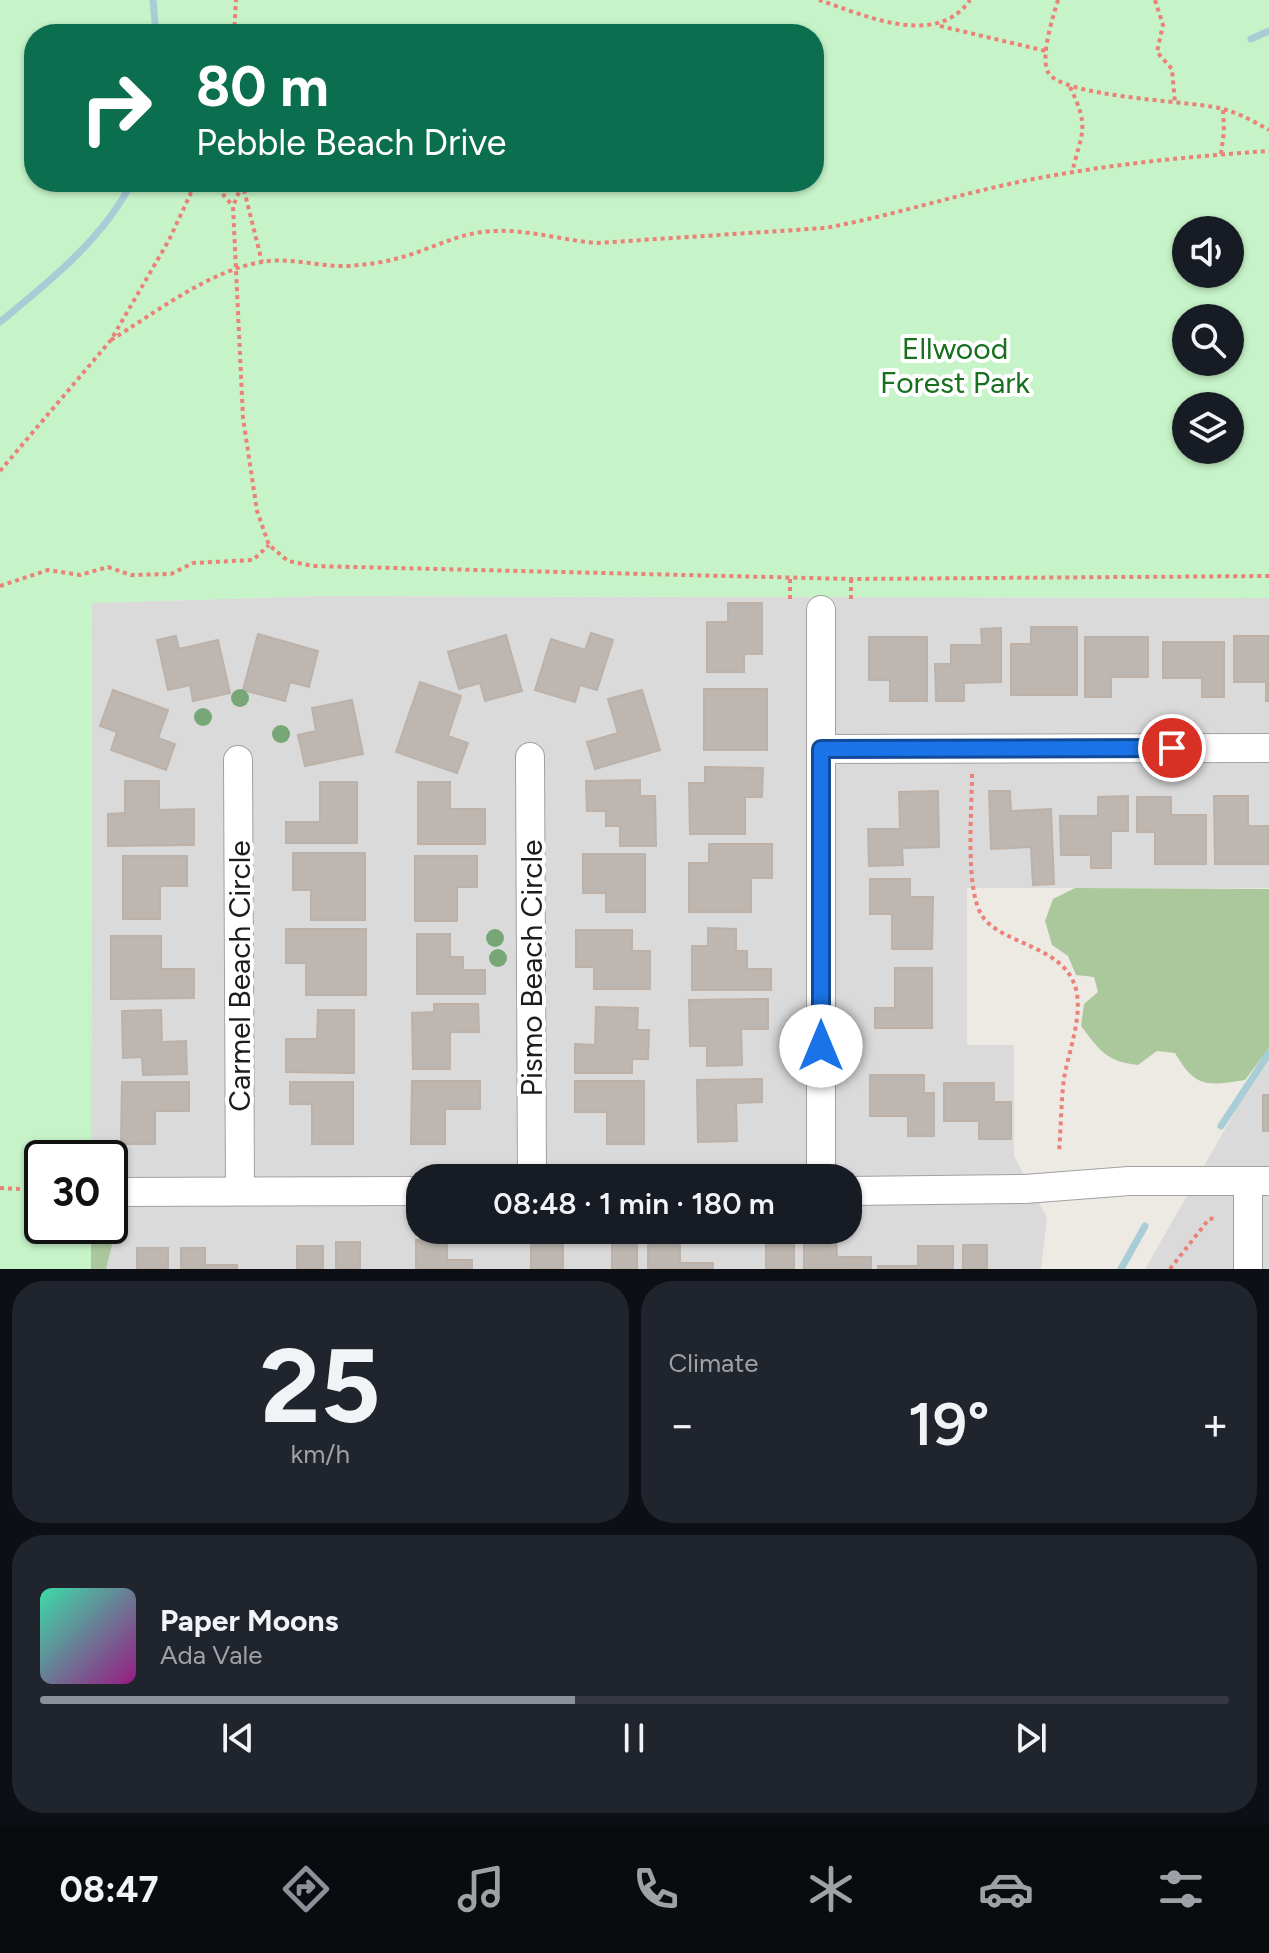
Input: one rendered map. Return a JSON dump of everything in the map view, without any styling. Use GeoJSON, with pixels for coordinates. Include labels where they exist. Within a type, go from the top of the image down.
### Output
{"type":"FeatureCollection","features":[{"type":"Feature","properties":{"kind":"street"},"geometry":{"type":"LineString","coordinates":[[821,610],[821,1164]]}},
{"type":"Feature","properties":{"kind":"street"},"geometry":{"type":"LineString","coordinates":[[821,749],[1269,748]]}},
{"type":"Feature","properties":{"kind":"street","name":"Pismo Beach Circle"},"geometry":{"type":"LineString","coordinates":[[530,757],[532,1164]]}},
{"type":"Feature","properties":{"kind":"street","name":"Carmel Beach Circle"},"geometry":{"type":"LineString","coordinates":[[238,760],[240,1191]]}},
{"type":"Feature","properties":{"kind":"street"},"geometry":{"type":"LineString","coordinates":[[862,1191],[1025,1189],[1129,1181],[1258,1181],[1248,1269]]}},
{"type":"Feature","properties":{"kind":"street"},"geometry":{"type":"LineString","coordinates":[[128,1192],[406,1191]]}},
{"type":"Feature","properties":{"kind":"path"},"geometry":{"type":"LineString","coordinates":[[235,24],[236,0]]}},
{"type":"Feature","properties":{"kind":"path"},"geometry":{"type":"LineString","coordinates":[[819,0],[887,23],[938,25],[1046,51]]}},
{"type":"Feature","properties":{"kind":"path"},"geometry":{"type":"LineString","coordinates":[[938,25],[953,18],[970,0]]}},
{"type":"Feature","properties":{"kind":"path"},"geometry":{"type":"LineString","coordinates":[[1058,0],[1046,51],[1048,72],[1055,81],[1070,87],[1223,109],[1251,119],[1269,130]]}},
{"type":"Feature","properties":{"kind":"path"},"geometry":{"type":"LineString","coordinates":[[1155,0],[1163,25],[1157,52],[1172,69],[1175,103]]}},
{"type":"Feature","properties":{"kind":"path"},"geometry":{"type":"LineString","coordinates":[[1070,87],[1083,113],[1084,124],[1072,173]]}},
{"type":"Feature","properties":{"kind":"path"},"geometry":{"type":"LineString","coordinates":[[1221,154],[1223,109]]}},
{"type":"Feature","properties":{"kind":"path"},"geometry":{"type":"LineString","coordinates":[[111,340],[204,284],[262,262],[355,266],[397,259],[452,238],[512,230],[567,241],[597,243],[825,228],[1038,178],[1221,154],[1269,151]]}},
{"type":"Feature","properties":{"kind":"path"},"geometry":{"type":"LineString","coordinates":[[0,471],[111,340],[169,240],[191,192]]}},
{"type":"Feature","properties":{"kind":"path"},"geometry":{"type":"LineString","coordinates":[[221,192],[233,206]]}},
{"type":"Feature","properties":{"kind":"path"},"geometry":{"type":"LineString","coordinates":[[239,192],[233,206],[243,418],[257,511],[269,545],[288,561],[313,566],[851,579],[1269,576]]}},
{"type":"Feature","properties":{"kind":"path"},"geometry":{"type":"LineString","coordinates":[[244,192],[262,262]]}},
{"type":"Feature","properties":{"kind":"path"},"geometry":{"type":"LineString","coordinates":[[0,586],[48,570],[80,575],[108,567],[131,575],[171,574],[193,563],[253,560],[269,545]]}},
{"type":"Feature","properties":{"kind":"path"},"geometry":{"type":"LineString","coordinates":[[790,578],[790,600]]}},
{"type":"Feature","properties":{"kind":"path"},"geometry":{"type":"LineString","coordinates":[[851,579],[851,601]]}},
{"type":"Feature","properties":{"kind":"path"},"geometry":{"type":"LineString","coordinates":[[972,773],[973,884],[982,917],[992,926],[1043,952],[1061,966],[1071,978],[1077,993],[1076,1018],[1064,1080],[1059,1152]]}},
{"type":"Feature","properties":{"kind":"path"},"geometry":{"type":"LineString","coordinates":[[0,1188],[24,1189]]}},
{"type":"Feature","properties":{"kind":"path"},"geometry":{"type":"LineString","coordinates":[[1170,1269],[1209,1219],[1216,1218]]}},
{"type":"Feature","properties":{"kind":"shaded area"},"geometry":{"type":"Polygon","coordinates":[[[316,596],[1269,598],[1269,888],[967,888],[967,1045],[1014,1045],[1014,1156],[1047,1218],[1041,1269],[91,1269],[102,1244],[128,1244],[128,1140],[91,1140],[92,603],[316,596]]]}},
{"type":"Feature","properties":{"kind":"shaded area"},"geometry":{"type":"Polygon","coordinates":[[[1269,1052],[1269,1269],[1145,1269],[1269,1052]]]}},
{"type":"Feature","properties":{"kind":"green space","name":"Ellwood Forest Park"},"geometry":{"type":"Polygon","coordinates":[[[0,0],[1269,0],[1269,598],[316,596],[92,603],[91,1140],[24,1140],[24,1244],[91,1244],[91,1269],[0,1269],[0,0]]]}},
{"type":"Feature","properties":{"kind":"green space"},"geometry":{"type":"Polygon","coordinates":[[[1075,888],[1269,889],[1269,1048],[1245,1080],[1203,1082],[1189,1073],[1175,1053],[1157,1051],[1138,1065],[1118,1061],[1105,1054],[1094,1042],[1081,1026],[1084,1004],[1098,992],[1094,977],[1076,975],[1068,956],[1052,945],[1045,921],[1053,899],[1075,888]]]}},
{"type":"Feature","properties":{"kind":"green space"},"geometry":{"type":"Polygon","coordinates":[[[24,1244],[112,1244],[106,1269],[0,1269],[24,1244]]]}},
{"type":"Feature","properties":{"kind":"building"},"geometry":{"type":"Polygon","coordinates":[[[728,603],[762,603],[762,654],[744,654],[744,672],[707,672],[707,622],[728,622],[728,603]]]}},
{"type":"Feature","properties":{"kind":"building"},"geometry":{"type":"Polygon","coordinates":[[[1031,627],[1077,627],[1077,695],[1011,695],[1011,644],[1031,644],[1031,627]]]}},
{"type":"Feature","properties":{"kind":"building"},"geometry":{"type":"Polygon","coordinates":[[[1001,628],[1001,682],[964,683],[964,701],[936,701],[935,664],[951,664],[951,645],[982,645],[981,629],[1001,628]]]}},
{"type":"Feature","properties":{"kind":"building"},"geometry":{"type":"Polygon","coordinates":[[[591,633],[613,640],[597,690],[580,685],[575,702],[535,690],[551,639],[585,650],[591,633]]]}},
{"type":"Feature","properties":{"kind":"building"},"geometry":{"type":"Polygon","coordinates":[[[258,634],[318,651],[309,687],[290,682],[285,701],[243,690],[258,634]]]}},
{"type":"Feature","properties":{"kind":"building"},"geometry":{"type":"Polygon","coordinates":[[[506,635],[522,691],[485,701],[480,683],[459,689],[448,652],[506,635]]]}},
{"type":"Feature","properties":{"kind":"building"},"geometry":{"type":"Polygon","coordinates":[[[176,636],[179,649],[218,640],[230,693],[193,701],[190,685],[168,690],[157,640],[176,636]]]}},
{"type":"Feature","properties":{"kind":"building"},"geometry":{"type":"Polygon","coordinates":[[[1234,636],[1269,636],[1269,701],[1266,701],[1266,682],[1234,682],[1234,636]]]}},
{"type":"Feature","properties":{"kind":"building"},"geometry":{"type":"Polygon","coordinates":[[[869,637],[927,637],[927,701],[890,701],[890,680],[869,680],[869,637]]]}},
{"type":"Feature","properties":{"kind":"building"},"geometry":{"type":"Polygon","coordinates":[[[1085,637],[1148,637],[1148,677],[1111,677],[1111,697],[1085,697],[1085,637]]]}},
{"type":"Feature","properties":{"kind":"building"},"geometry":{"type":"Polygon","coordinates":[[[1163,642],[1224,642],[1224,697],[1202,697],[1202,678],[1163,678],[1163,642]]]}},
{"type":"Feature","properties":{"kind":"building"},"geometry":{"type":"Polygon","coordinates":[[[420,682],[461,696],[448,736],[468,743],[457,773],[396,752],[420,682]]]}},
{"type":"Feature","properties":{"kind":"building"},"geometry":{"type":"Polygon","coordinates":[[[704,689],[767,689],[767,750],[704,750],[704,689]]]}},
{"type":"Feature","properties":{"kind":"building"},"geometry":{"type":"Polygon","coordinates":[[[113,690],[168,710],[158,738],[175,744],[166,770],[111,750],[117,732],[100,726],[113,690]]]}},
{"type":"Feature","properties":{"kind":"building"},"geometry":{"type":"Polygon","coordinates":[[[642,690],[660,750],[595,769],[587,742],[618,733],[608,699],[642,690]]]}},
{"type":"Feature","properties":{"kind":"building"},"geometry":{"type":"Polygon","coordinates":[[[352,700],[363,754],[305,766],[298,735],[316,731],[312,708],[352,700]]]}},
{"type":"Feature","properties":{"kind":"building"},"geometry":{"type":"Polygon","coordinates":[[[705,767],[763,768],[762,797],[745,797],[745,834],[690,834],[689,783],[705,783],[705,767]]]}},
{"type":"Feature","properties":{"kind":"building"},"geometry":{"type":"Polygon","coordinates":[[[640,780],[640,796],[655,796],[656,846],[620,846],[620,826],[606,826],[606,811],[587,811],[586,781],[640,780]]]}},
{"type":"Feature","properties":{"kind":"building"},"geometry":{"type":"Polygon","coordinates":[[[125,781],[159,781],[159,810],[194,809],[194,845],[108,846],[108,814],[125,813],[125,781]]]}},
{"type":"Feature","properties":{"kind":"building"},"geometry":{"type":"Polygon","coordinates":[[[320,782],[357,782],[357,843],[286,843],[286,822],[320,822],[320,782]]]}},
{"type":"Feature","properties":{"kind":"building"},"geometry":{"type":"Polygon","coordinates":[[[418,782],[450,782],[450,809],[485,809],[485,844],[418,844],[418,782]]]}},
{"type":"Feature","properties":{"kind":"building"},"geometry":{"type":"Polygon","coordinates":[[[938,791],[939,847],[902,848],[903,865],[869,866],[868,829],[900,829],[899,792],[938,791]]]}},
{"type":"Feature","properties":{"kind":"building"},"geometry":{"type":"Polygon","coordinates":[[[989,791],[1010,791],[1011,811],[1051,809],[1054,884],[1033,885],[1031,847],[991,849],[989,791]]]}},
{"type":"Feature","properties":{"kind":"building"},"geometry":{"type":"Polygon","coordinates":[[[1128,796],[1128,831],[1111,831],[1111,868],[1091,868],[1091,855],[1061,855],[1060,816],[1098,816],[1098,797],[1128,796]]]}},
{"type":"Feature","properties":{"kind":"building"},"geometry":{"type":"Polygon","coordinates":[[[1214,796],[1248,796],[1248,826],[1269,826],[1269,864],[1215,864],[1214,796]]]}},
{"type":"Feature","properties":{"kind":"building"},"geometry":{"type":"Polygon","coordinates":[[[1137,797],[1171,797],[1171,815],[1206,815],[1206,864],[1155,864],[1155,832],[1137,832],[1137,797]]]}},
{"type":"Feature","properties":{"kind":"building"},"geometry":{"type":"Polygon","coordinates":[[[709,844],[772,844],[772,878],[751,878],[751,912],[689,912],[689,863],[709,863],[709,844]]]}},
{"type":"Feature","properties":{"kind":"building"},"geometry":{"type":"Polygon","coordinates":[[[293,853],[365,853],[365,920],[311,920],[311,890],[293,890],[293,853]]]}},
{"type":"Feature","properties":{"kind":"building"},"geometry":{"type":"Polygon","coordinates":[[[583,854],[645,854],[645,912],[606,912],[606,893],[583,893],[583,854]]]}},
{"type":"Feature","properties":{"kind":"building"},"geometry":{"type":"Polygon","coordinates":[[[123,856],[187,856],[187,886],[160,886],[160,919],[123,919],[123,856]]]}},
{"type":"Feature","properties":{"kind":"building"},"geometry":{"type":"Polygon","coordinates":[[[415,856],[477,856],[477,887],[457,887],[457,921],[415,921],[415,856]]]}},
{"type":"Feature","properties":{"kind":"building"},"geometry":{"type":"Polygon","coordinates":[[[870,879],[910,879],[910,897],[933,897],[932,949],[892,949],[892,914],[870,914],[870,879]]]}},
{"type":"Feature","properties":{"kind":"building"},"geometry":{"type":"Polygon","coordinates":[[[708,928],[736,929],[736,951],[747,951],[747,969],[771,969],[771,990],[692,990],[692,946],[708,946],[708,928]]]}},
{"type":"Feature","properties":{"kind":"building"},"geometry":{"type":"Polygon","coordinates":[[[286,929],[366,929],[366,995],[306,995],[306,963],[286,963],[286,929]]]}},
{"type":"Feature","properties":{"kind":"building"},"geometry":{"type":"Polygon","coordinates":[[[576,930],[632,930],[632,951],[650,951],[650,989],[594,989],[594,967],[576,967],[576,930]]]}},
{"type":"Feature","properties":{"kind":"building"},"geometry":{"type":"Polygon","coordinates":[[[417,934],[450,934],[450,957],[463,957],[463,970],[485,970],[485,994],[417,994],[417,934]]]}},
{"type":"Feature","properties":{"kind":"building"},"geometry":{"type":"Polygon","coordinates":[[[111,936],[161,936],[161,969],[194,969],[194,998],[111,999],[111,936]]]}},
{"type":"Feature","properties":{"kind":"building"},"geometry":{"type":"Polygon","coordinates":[[[895,968],[932,968],[932,1028],[875,1028],[875,1008],[895,1008],[895,968]]]}},
{"type":"Feature","properties":{"kind":"building"},"geometry":{"type":"Polygon","coordinates":[[[768,999],[768,1029],[741,1029],[742,1065],[707,1066],[707,1046],[690,1046],[689,1000],[768,999]]]}},
{"type":"Feature","properties":{"kind":"building"},"geometry":{"type":"Polygon","coordinates":[[[434,1004],[478,1004],[479,1032],[450,1032],[450,1069],[413,1069],[412,1013],[434,1012],[434,1004]]]}},
{"type":"Feature","properties":{"kind":"building"},"geometry":{"type":"Polygon","coordinates":[[[596,1007],[638,1008],[637,1030],[649,1030],[648,1059],[632,1059],[632,1073],[575,1073],[575,1044],[595,1045],[596,1007]]]}},
{"type":"Feature","properties":{"kind":"building"},"geometry":{"type":"Polygon","coordinates":[[[161,1010],[162,1042],[186,1041],[187,1074],[143,1075],[142,1057],[123,1058],[122,1011],[161,1010]]]}},
{"type":"Feature","properties":{"kind":"building"},"geometry":{"type":"Polygon","coordinates":[[[318,1010],[354,1010],[354,1073],[286,1072],[286,1039],[317,1039],[318,1010]]]}},
{"type":"Feature","properties":{"kind":"building"},"geometry":{"type":"Polygon","coordinates":[[[870,1075],[924,1075],[924,1093],[934,1093],[934,1136],[908,1136],[908,1116],[870,1116],[870,1075]]]}},
{"type":"Feature","properties":{"kind":"building"},"geometry":{"type":"Polygon","coordinates":[[[762,1079],[762,1102],[736,1103],[737,1141],[698,1142],[697,1080],[762,1079]]]}},
{"type":"Feature","properties":{"kind":"building"},"geometry":{"type":"Polygon","coordinates":[[[412,1081],[480,1081],[480,1109],[445,1109],[445,1144],[411,1144],[412,1081]]]}},
{"type":"Feature","properties":{"kind":"building"},"geometry":{"type":"Polygon","coordinates":[[[575,1081],[644,1081],[644,1144],[607,1144],[607,1112],[575,1112],[575,1081]]]}},
{"type":"Feature","properties":{"kind":"building"},"geometry":{"type":"Polygon","coordinates":[[[122,1082],[189,1082],[189,1111],[155,1111],[155,1144],[128,1144],[128,1140],[121,1140],[122,1082]]]}},
{"type":"Feature","properties":{"kind":"building"},"geometry":{"type":"Polygon","coordinates":[[[290,1082],[353,1082],[353,1144],[312,1144],[312,1104],[290,1104],[290,1082]]]}},
{"type":"Feature","properties":{"kind":"building"},"geometry":{"type":"Polygon","coordinates":[[[944,1083],[994,1083],[994,1102],[1011,1102],[1011,1139],[979,1139],[979,1121],[944,1121],[944,1083]]]}},
{"type":"Feature","properties":{"kind":"building"},"geometry":{"type":"Polygon","coordinates":[[[1263,1095],[1269,1095],[1269,1131],[1263,1131],[1263,1095]]]}},
{"type":"Feature","properties":{"kind":"building"},"geometry":{"type":"Polygon","coordinates":[[[336,1242],[360,1242],[360,1269],[336,1269],[336,1242]]]}},
{"type":"Feature","properties":{"kind":"building"},"geometry":{"type":"Polygon","coordinates":[[[416,1244],[447,1244],[447,1260],[472,1260],[472,1269],[416,1269],[416,1244]]]}},
{"type":"Feature","properties":{"kind":"building"},"geometry":{"type":"Polygon","coordinates":[[[531,1244],[563,1244],[563,1269],[531,1269],[531,1244]]]}},
{"type":"Feature","properties":{"kind":"building"},"geometry":{"type":"Polygon","coordinates":[[[612,1244],[637,1244],[637,1269],[612,1269],[612,1244]]]}},
{"type":"Feature","properties":{"kind":"building"},"geometry":{"type":"Polygon","coordinates":[[[648,1244],[680,1244],[680,1263],[713,1263],[713,1269],[648,1269],[648,1244]]]}},
{"type":"Feature","properties":{"kind":"building"},"geometry":{"type":"Polygon","coordinates":[[[804,1244],[836,1244],[837,1257],[871,1257],[871,1269],[804,1268],[804,1244]]]}},
{"type":"Feature","properties":{"kind":"building"},"geometry":{"type":"Polygon","coordinates":[[[766,1245],[794,1245],[794,1269],[766,1269],[766,1245]]]}},
{"type":"Feature","properties":{"kind":"building"},"geometry":{"type":"Polygon","coordinates":[[[963,1245],[987,1245],[987,1269],[963,1269],[963,1245]]]}},
{"type":"Feature","properties":{"kind":"building"},"geometry":{"type":"Polygon","coordinates":[[[297,1246],[323,1246],[323,1269],[297,1269],[297,1246]]]}},
{"type":"Feature","properties":{"kind":"building"},"geometry":{"type":"Polygon","coordinates":[[[918,1246],[953,1246],[953,1269],[878,1269],[878,1266],[918,1266],[918,1246]]]}},
{"type":"Feature","properties":{"kind":"building"},"geometry":{"type":"Polygon","coordinates":[[[137,1248],[168,1248],[168,1269],[137,1269],[137,1248]]]}},
{"type":"Feature","properties":{"kind":"building"},"geometry":{"type":"Polygon","coordinates":[[[181,1248],[205,1248],[205,1265],[237,1265],[237,1269],[181,1269],[181,1248]]]}},
{"type":"Feature","properties":{"kind":"waterway"},"geometry":{"type":"LineString","coordinates":[[153,0],[155,24]]}},
{"type":"Feature","properties":{"kind":"waterway"},"geometry":{"type":"LineString","coordinates":[[1251,39],[1269,31]]}},
{"type":"Feature","properties":{"kind":"waterway"},"geometry":{"type":"LineString","coordinates":[[0,322],[74,258],[106,223],[126,192]]}},
{"type":"Feature","properties":{"kind":"waterway"},"geometry":{"type":"LineString","coordinates":[[1221,1126],[1269,1053]]}},
{"type":"Feature","properties":{"kind":"waterway"},"geometry":{"type":"LineString","coordinates":[[1121,1269],[1145,1226]]}},
{"type":"Feature","properties":{"kind":"route"},"geometry":{"type":"LineString","coordinates":[[821,1046],[821,749],[1172,748]]}}]}
